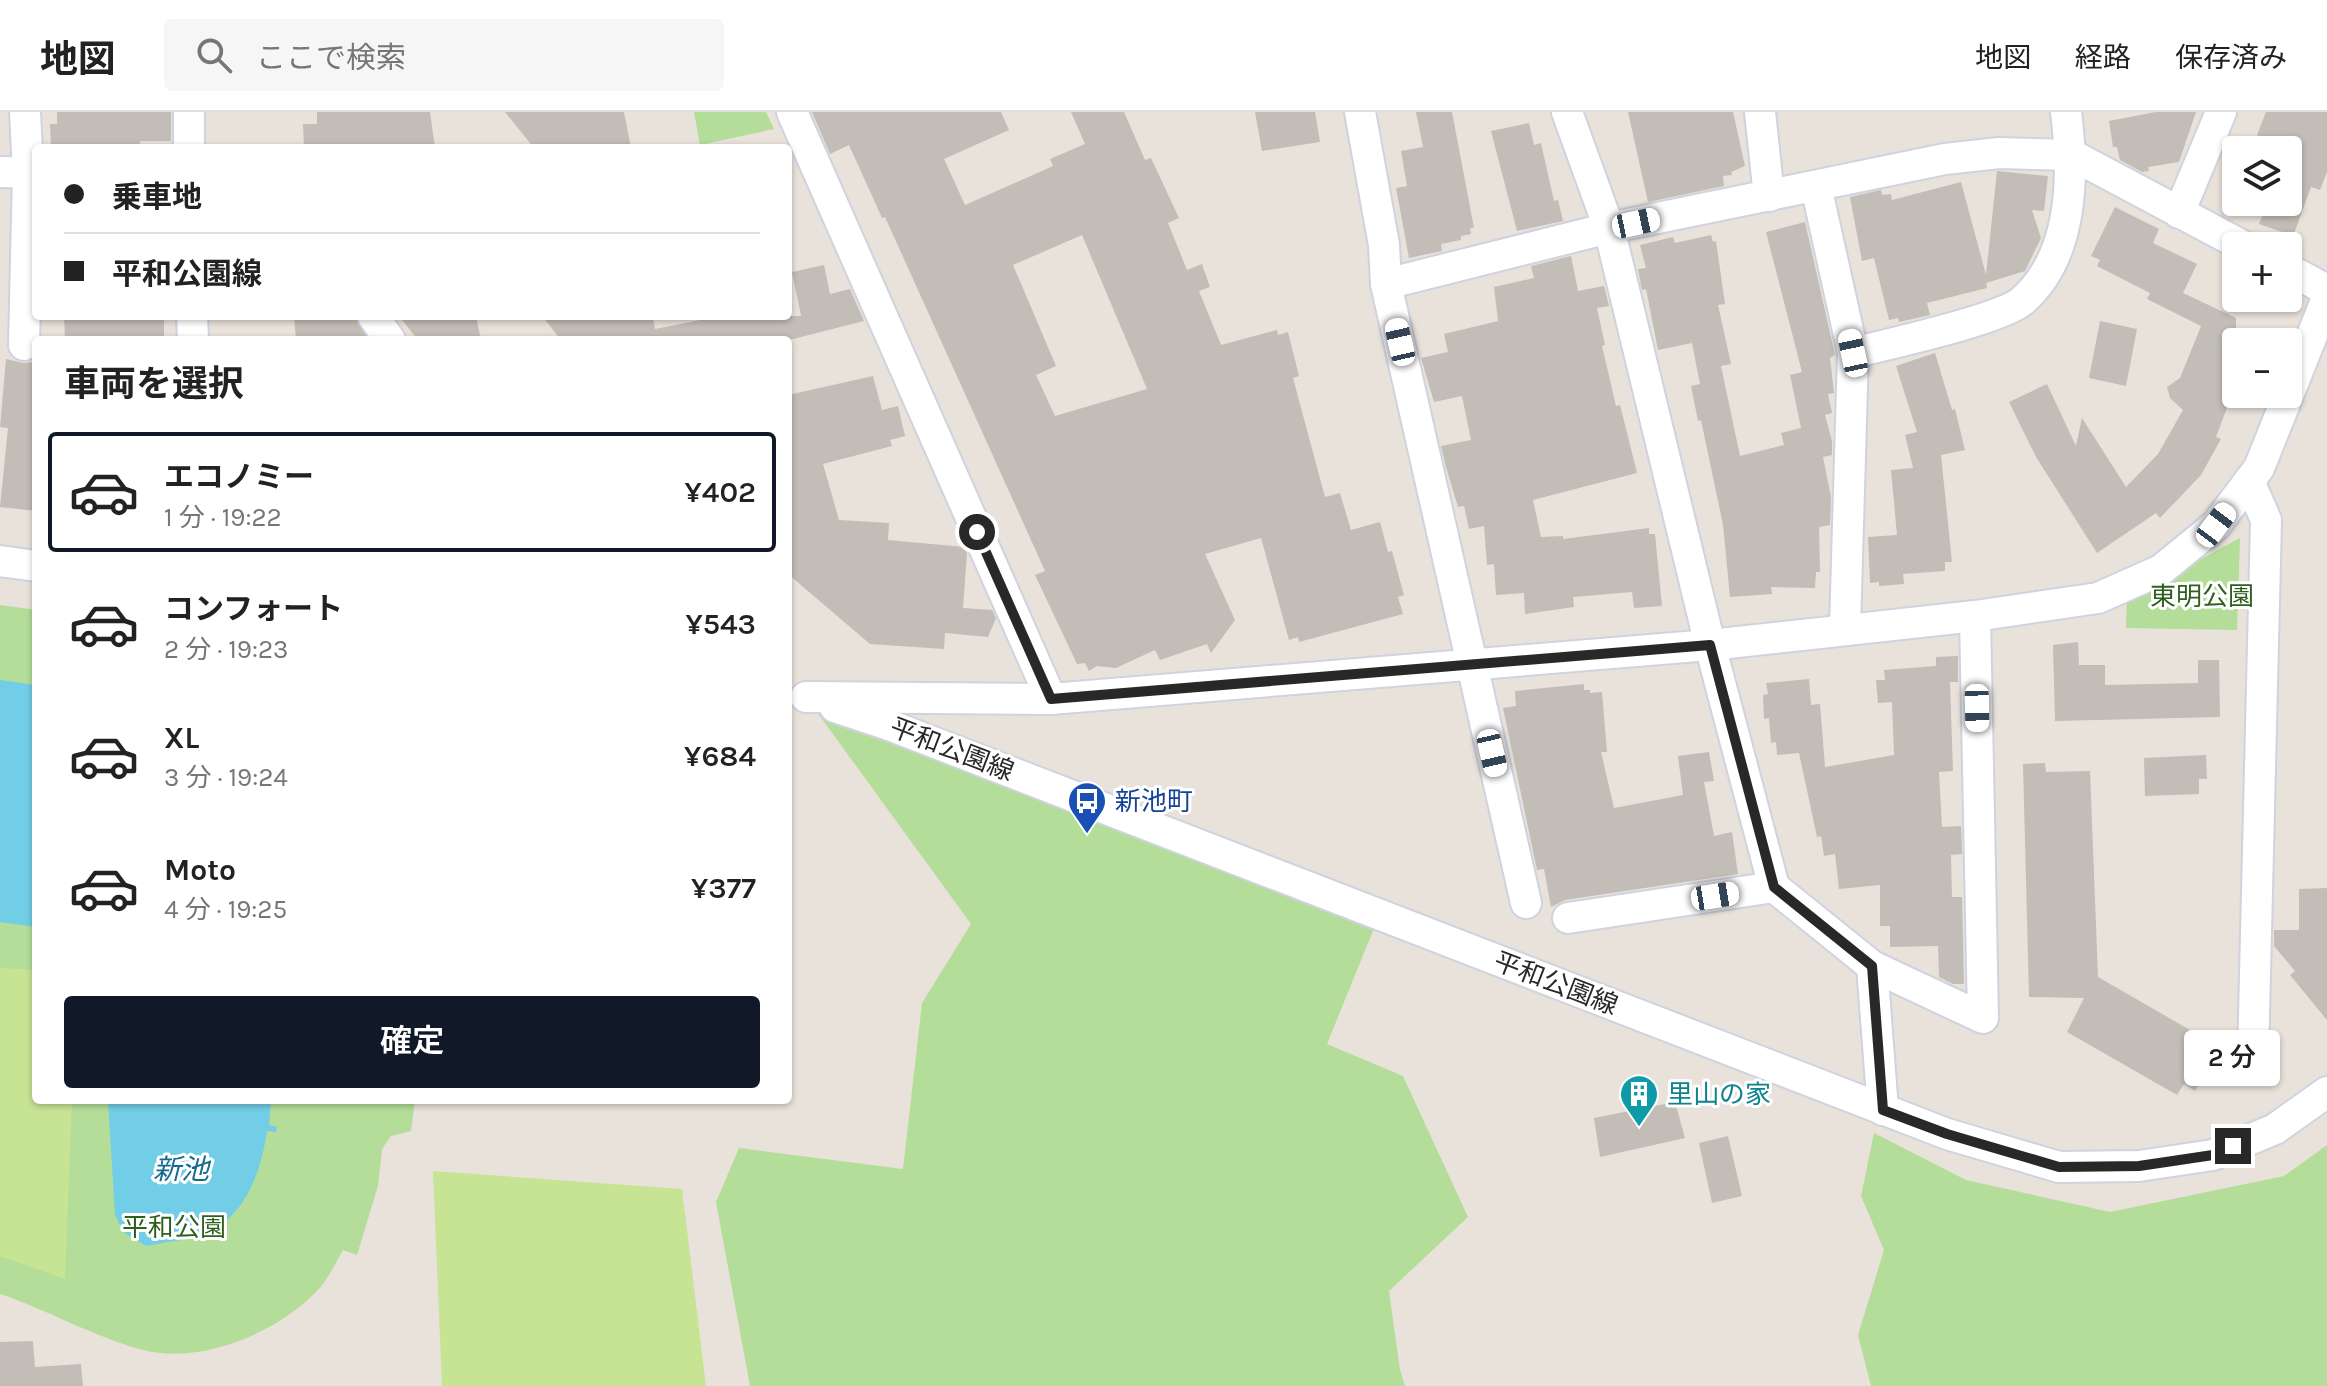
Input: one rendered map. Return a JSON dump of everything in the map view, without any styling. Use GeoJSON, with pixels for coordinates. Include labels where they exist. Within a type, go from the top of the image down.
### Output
{"type":"FeatureCollection","features":[{"type":"Feature","properties":{"kind":"street"},"geometry":{"type":"LineString","coordinates":[[20,346],[21,173],[25,112]]}},
{"type":"Feature","properties":{"kind":"street"},"geometry":{"type":"LineString","coordinates":[[189,112],[189,144]]}},
{"type":"Feature","properties":{"kind":"street"},"geometry":{"type":"LineString","coordinates":[[792,112],[1051,699]]}},
{"type":"Feature","properties":{"kind":"street"},"geometry":{"type":"LineString","coordinates":[[1360,112],[1384,245],[1386,284],[1526,903]]}},
{"type":"Feature","properties":{"kind":"street"},"geometry":{"type":"LineString","coordinates":[[1567,112],[1609,228],[1710,645],[1774,887],[1872,966],[1983,1018],[1975,616]]}},
{"type":"Feature","properties":{"kind":"street"},"geometry":{"type":"LineString","coordinates":[[1760,112],[1769,196]]}},
{"type":"Feature","properties":{"kind":"street"},"geometry":{"type":"LineString","coordinates":[[1853,353],[1994,314],[2021,302],[2046,273],[2063,234],[2072,155],[2066,112]]}},
{"type":"Feature","properties":{"kind":"street"},"geometry":{"type":"LineString","coordinates":[[2179,213],[2221,112]]}},
{"type":"Feature","properties":{"kind":"street"},"geometry":{"type":"LineString","coordinates":[[1386,284],[1609,228],[1945,159],[1999,153],[2072,155],[2222,235]]}},
{"type":"Feature","properties":{"kind":"street"},"geometry":{"type":"LineString","coordinates":[[1816,186],[1853,353],[1845,628]]}},
{"type":"Feature","properties":{"kind":"street"},"geometry":{"type":"LineString","coordinates":[[2302,277],[2327,290]]}},
{"type":"Feature","properties":{"kind":"street"},"geometry":{"type":"LineString","coordinates":[[797,695],[1051,699],[1710,645],[1975,616],[2098,598],[2161,570],[2216,525],[2259,468],[2327,298]]}},
{"type":"Feature","properties":{"kind":"street"},"geometry":{"type":"LineString","coordinates":[[2249,481],[2266,520],[2253,1057]]}},
{"type":"Feature","properties":{"kind":"street"},"geometry":{"type":"LineString","coordinates":[[0,561],[32,565]]}},
{"type":"Feature","properties":{"kind":"street","name":"平和公園線"},"geometry":{"type":"LineString","coordinates":[[797,695],[904,730],[1947,1134],[2059,1167],[2139,1166],[2213,1155],[2275,1129],[2327,1092]]}},
{"type":"Feature","properties":{"kind":"street"},"geometry":{"type":"LineString","coordinates":[[1568,918],[1774,887]]}},
{"type":"Feature","properties":{"kind":"street"},"geometry":{"type":"LineString","coordinates":[[1872,966],[1883,1110]]}},
{"type":"Feature","properties":{"kind":"green space"},"geometry":{"type":"Polygon","coordinates":[[[694,112],[766,112],[774,129],[705,144],[700,144],[694,112]]]}},
{"type":"Feature","properties":{"kind":"green space","name":"東明公園"},"geometry":{"type":"Polygon","coordinates":[[[2240,538],[2237,630],[2126,628],[2127,599],[2240,538]]]}},
{"type":"Feature","properties":{"kind":"green space","name":"平和公園"},"geometry":{"type":"Polygon","coordinates":[[[0,605],[32,609],[32,1104],[414,1104],[411,1131],[391,1136],[382,1149],[378,1186],[357,1255],[343,1250],[316,1292],[299,1307],[259,1332],[213,1349],[189,1353],[143,1350],[0,1294],[0,605]]]}},
{"type":"Feature","properties":{"kind":"green space"},"geometry":{"type":"Polygon","coordinates":[[[806,697],[1377,921],[1327,1044],[1403,1076],[1468,1217],[1389,1291],[1405,1386],[750,1386],[716,1202],[739,1148],[903,1169],[922,1003],[971,924],[806,697]]]}},
{"type":"Feature","properties":{"kind":"green space"},"geometry":{"type":"Polygon","coordinates":[[[0,968],[32,970],[32,1104],[72,1104],[65,1279],[0,1256],[0,968]]]}},
{"type":"Feature","properties":{"kind":"green space"},"geometry":{"type":"Polygon","coordinates":[[[1874,1133],[1966,1180],[2110,1212],[2284,1176],[2327,1145],[2327,1386],[1871,1386],[1858,1335],[1884,1250],[1861,1196],[1874,1133]]]}},
{"type":"Feature","properties":{"kind":"green space"},"geometry":{"type":"Polygon","coordinates":[[[433,1171],[682,1189],[706,1386],[442,1386],[433,1171]]]}},
{"type":"Feature","properties":{"kind":"water"},"geometry":{"type":"Polygon","coordinates":[[[0,680],[32,684],[32,926],[0,922],[0,680]]]}},
{"type":"Feature","properties":{"kind":"water","name":"新池"},"geometry":{"type":"Polygon","coordinates":[[[108,1104],[271,1104],[269,1125],[277,1127],[276,1132],[267,1131],[255,1178],[240,1206],[216,1228],[188,1239],[146,1246],[123,1232],[115,1215],[108,1104]]]}},
{"type":"Feature","properties":{"kind":"building"},"geometry":{"type":"Polygon","coordinates":[[[57,112],[171,112],[171,141],[51,144],[50,124],[57,124],[57,112]]]}},
{"type":"Feature","properties":{"kind":"building"},"geometry":{"type":"Polygon","coordinates":[[[317,112],[430,112],[434,144],[304,144],[303,124],[317,124],[317,112]]]}},
{"type":"Feature","properties":{"kind":"building"},"geometry":{"type":"Polygon","coordinates":[[[505,112],[624,112],[630,144],[531,144],[505,112]]]}},
{"type":"Feature","properties":{"kind":"building"},"geometry":{"type":"Polygon","coordinates":[[[812,112],[1001,112],[1009,130],[944,159],[965,205],[1053,166],[1050,159],[1085,144],[1071,112],[1124,112],[1145,160],[1151,158],[1179,218],[1168,223],[1187,270],[1202,264],[1210,287],[1199,291],[1221,345],[1277,330],[1278,335],[1288,332],[1299,376],[1293,378],[1325,497],[1340,493],[1351,530],[1380,522],[1404,595],[1398,597],[1403,614],[1299,642],[1298,637],[1289,640],[1261,538],[1205,554],[1235,620],[1211,653],[1207,644],[1160,660],[1155,650],[1116,668],[1097,666],[1089,671],[1085,663],[1077,664],[1035,575],[1045,571],[885,217],[882,218],[849,145],[830,154],[812,112]],[[1082,235],[1013,265],[1056,366],[1036,375],[1055,416],[1147,389],[1082,235]]]}},
{"type":"Feature","properties":{"kind":"building"},"geometry":{"type":"Polygon","coordinates":[[[1255,112],[1315,112],[1320,142],[1262,151],[1255,112]]]}},
{"type":"Feature","properties":{"kind":"building"},"geometry":{"type":"Polygon","coordinates":[[[1416,112],[1452,112],[1474,228],[1470,228],[1471,234],[1461,236],[1461,240],[1441,244],[1442,251],[1409,258],[1396,188],[1407,186],[1401,151],[1423,147],[1416,112]]]}},
{"type":"Feature","properties":{"kind":"building"},"geometry":{"type":"Polygon","coordinates":[[[1628,112],[1733,112],[1745,166],[1731,172],[1732,175],[1723,176],[1724,186],[1648,202],[1628,112]]]}},
{"type":"Feature","properties":{"kind":"building"},"geometry":{"type":"Polygon","coordinates":[[[2156,112],[2196,112],[2179,162],[2148,167],[2149,171],[2142,172],[2120,160],[2117,147],[2113,147],[2109,121],[2156,112]]]}},
{"type":"Feature","properties":{"kind":"building"},"geometry":{"type":"Polygon","coordinates":[[[2266,112],[2327,112],[2327,172],[2320,190],[2311,187],[2302,212],[2302,136],[2257,135],[2266,112]]]}},
{"type":"Feature","properties":{"kind":"building"},"geometry":{"type":"Polygon","coordinates":[[[1529,123],[1534,145],[1541,143],[1554,201],[1558,200],[1563,221],[1517,231],[1491,131],[1529,123]]]}},
{"type":"Feature","properties":{"kind":"building"},"geometry":{"type":"Polygon","coordinates":[[[1997,171],[2048,176],[2044,211],[2032,210],[2041,238],[2025,271],[1986,283],[1987,288],[1927,303],[1930,315],[1899,322],[1898,318],[1889,320],[1874,258],[1862,261],[1850,197],[1881,190],[1882,195],[1891,194],[1892,200],[1961,182],[1986,275],[1997,171]]]}},
{"type":"Feature","properties":{"kind":"building"},"geometry":{"type":"Polygon","coordinates":[[[2115,207],[2159,229],[2153,243],[2197,264],[2183,293],[2236,318],[2236,328],[2222,328],[2222,408],[2227,408],[2216,437],[2221,439],[2201,475],[2160,518],[2156,513],[2097,553],[2036,457],[2009,402],[2047,384],[2076,446],[2082,418],[2126,487],[2158,454],[2183,410],[2170,398],[2167,387],[2180,378],[2201,326],[2147,299],[2150,293],[2097,266],[2100,260],[2091,256],[2115,207]]]}},
{"type":"Feature","properties":{"kind":"building"},"geometry":{"type":"Polygon","coordinates":[[[2262,216],[2300,216],[2295,232],[2282,232],[2259,224],[2262,216]]]}},
{"type":"Feature","properties":{"kind":"building"},"geometry":{"type":"Polygon","coordinates":[[[1805,222],[1835,355],[1830,358],[1834,393],[1828,394],[1832,413],[1825,415],[1832,441],[1832,455],[1823,457],[1831,497],[1830,525],[1819,527],[1820,572],[1816,572],[1815,588],[1771,587],[1772,594],[1730,597],[1723,525],[1691,386],[1700,384],[1692,343],[1658,350],[1646,289],[1642,290],[1638,269],[1646,268],[1640,245],[1673,237],[1675,243],[1711,235],[1713,242],[1716,241],[1725,304],[1718,305],[1731,364],[1721,366],[1740,456],[1784,445],[1781,433],[1801,428],[1790,375],[1802,372],[1766,232],[1805,222]]]}},
{"type":"Feature","properties":{"kind":"building"},"geometry":{"type":"Polygon","coordinates":[[[1571,256],[1578,291],[1604,286],[1609,306],[1597,308],[1605,345],[1602,346],[1616,406],[1620,405],[1637,473],[1533,500],[1541,537],[1563,536],[1563,539],[1649,528],[1649,534],[1655,534],[1662,606],[1634,608],[1632,592],[1573,597],[1574,607],[1525,614],[1524,593],[1496,595],[1494,564],[1487,565],[1484,526],[1469,529],[1464,506],[1458,507],[1446,467],[1441,446],[1471,440],[1462,396],[1434,402],[1421,358],[1448,352],[1444,334],[1498,321],[1494,287],[1534,278],[1531,266],[1571,256]]]}},
{"type":"Feature","properties":{"kind":"building"},"geometry":{"type":"Polygon","coordinates":[[[824,265],[830,294],[850,289],[864,321],[792,339],[792,336],[558,336],[545,320],[654,320],[655,329],[701,320],[792,320],[792,316],[801,316],[792,272],[824,265]]]}},
{"type":"Feature","properties":{"kind":"building"},"geometry":{"type":"Polygon","coordinates":[[[64,320],[164,320],[164,336],[65,336],[64,320]]]}},
{"type":"Feature","properties":{"kind":"building"},"geometry":{"type":"Polygon","coordinates":[[[294,320],[357,320],[366,336],[296,336],[294,320]]]}},
{"type":"Feature","properties":{"kind":"building"},"geometry":{"type":"Polygon","coordinates":[[[402,320],[477,320],[480,336],[415,336],[402,320]]]}},
{"type":"Feature","properties":{"kind":"building"},"geometry":{"type":"Polygon","coordinates":[[[2100,321],[2137,329],[2126,386],[2089,378],[2100,321]]]}},
{"type":"Feature","properties":{"kind":"building"},"geometry":{"type":"Polygon","coordinates":[[[1935,353],[1952,410],[1955,409],[1965,450],[1941,455],[1952,562],[1945,562],[1945,571],[1903,574],[1904,584],[1879,586],[1879,582],[1870,583],[1868,537],[1897,535],[1891,470],[1913,468],[1905,435],[1917,432],[1896,366],[1935,353]]]}},
{"type":"Feature","properties":{"kind":"building"},"geometry":{"type":"Polygon","coordinates":[[[6,359],[32,362],[32,511],[0,507],[8,428],[0,427],[6,359]]]}},
{"type":"Feature","properties":{"kind":"building"},"geometry":{"type":"Polygon","coordinates":[[[873,376],[882,410],[898,406],[905,436],[890,440],[892,446],[823,464],[839,520],[889,523],[888,540],[964,547],[967,553],[963,608],[992,610],[996,618],[988,637],[945,633],[944,649],[870,644],[792,577],[792,394],[873,376]]]}},
{"type":"Feature","properties":{"kind":"building"},"geometry":{"type":"Polygon","coordinates":[[[2078,642],[2079,665],[2105,665],[2105,685],[2198,683],[2198,660],[2219,660],[2220,717],[2055,721],[2053,645],[2078,642]]]}},
{"type":"Feature","properties":{"kind":"building"},"geometry":{"type":"Polygon","coordinates":[[[1958,656],[1958,682],[1950,682],[1953,771],[1939,772],[1942,827],[1961,826],[1962,854],[1951,855],[1952,897],[1962,897],[1964,984],[1953,984],[1939,977],[1938,946],[1890,947],[1890,926],[1880,926],[1880,885],[1839,889],[1835,854],[1824,856],[1821,836],[1817,837],[1799,753],[1777,755],[1776,742],[1771,743],[1769,718],[1764,719],[1763,695],[1768,694],[1766,683],[1809,679],[1811,705],[1820,704],[1825,767],[1894,755],[1892,702],[1878,703],[1876,680],[1885,680],[1884,670],[1936,666],[1936,657],[1958,656]]]}},
{"type":"Feature","properties":{"kind":"building"},"geometry":{"type":"Polygon","coordinates":[[[1584,684],[1584,690],[1590,690],[1590,693],[1602,692],[1607,752],[1601,752],[1614,808],[1683,795],[1678,756],[1709,752],[1714,781],[1704,782],[1714,836],[1732,832],[1738,874],[1565,900],[1551,907],[1544,869],[1537,870],[1503,708],[1516,706],[1515,691],[1584,684]]]}},
{"type":"Feature","properties":{"kind":"building"},"geometry":{"type":"Polygon","coordinates":[[[2206,755],[2207,779],[2199,779],[2199,794],[2145,796],[2144,758],[2206,755]]]}},
{"type":"Feature","properties":{"kind":"building"},"geometry":{"type":"Polygon","coordinates":[[[2045,763],[2046,772],[2090,771],[2098,977],[2209,1041],[2197,1062],[2208,1068],[2195,1091],[2184,1084],[2177,1095],[2067,1032],[2084,998],[2029,997],[2023,764],[2045,763]]]}},
{"type":"Feature","properties":{"kind":"building"},"geometry":{"type":"Polygon","coordinates":[[[2327,888],[2327,1020],[2290,975],[2295,971],[2274,946],[2274,930],[2299,930],[2299,889],[2327,888]]]}},
{"type":"Feature","properties":{"kind":"building","name":"里山の家"},"geometry":{"type":"Polygon","coordinates":[[[1675,1102],[1685,1138],[1600,1157],[1594,1118],[1675,1102]]]}},
{"type":"Feature","properties":{"kind":"building"},"geometry":{"type":"Polygon","coordinates":[[[1728,1136],[1742,1196],[1712,1203],[1699,1143],[1728,1136]]]}},
{"type":"Feature","properties":{"kind":"building"},"geometry":{"type":"Polygon","coordinates":[[[33,1341],[35,1367],[81,1364],[83,1386],[0,1386],[0,1342],[33,1341]]]}},
{"type":"Feature","properties":{"kind":"place","name":"新池町"},"geometry":{"type":"Point","coordinates":[1087,835]}},
{"type":"Feature","properties":{"kind":"place","name":"里山の家"},"geometry":{"type":"Point","coordinates":[1639,1128]}},
{"type":"Feature","properties":{"kind":"route"},"geometry":{"type":"LineString","coordinates":[[977,532],[1051,699],[1710,645],[1774,887],[1872,966],[1883,1110],[1947,1134],[2059,1167],[2139,1166],[2213,1155],[2233,1146]]}}]}
